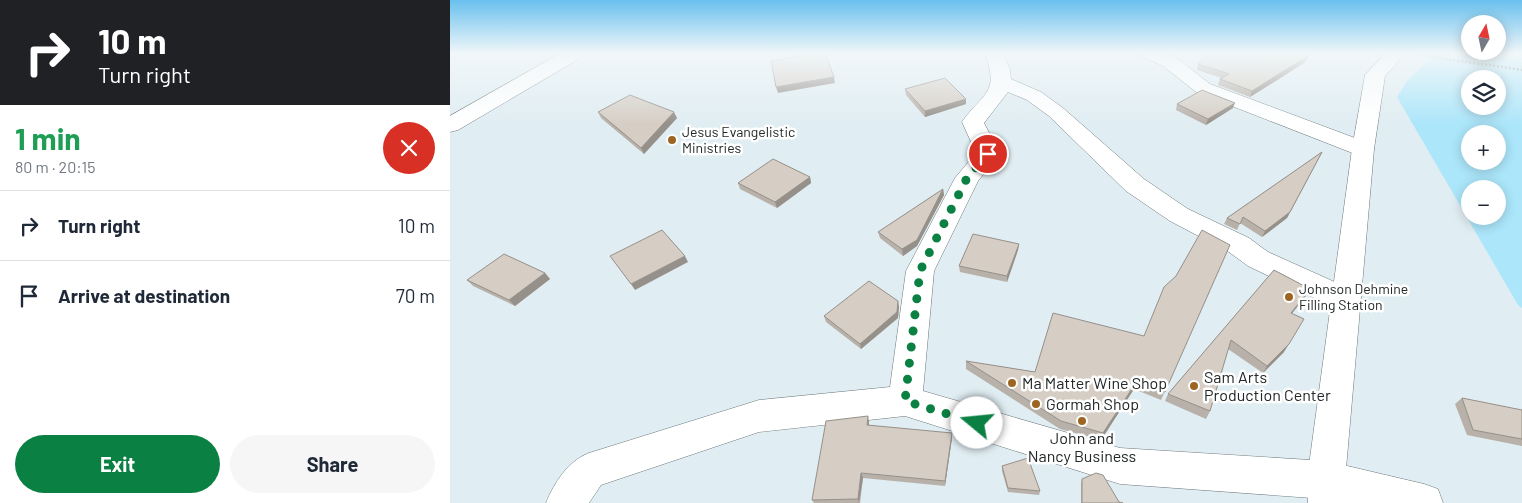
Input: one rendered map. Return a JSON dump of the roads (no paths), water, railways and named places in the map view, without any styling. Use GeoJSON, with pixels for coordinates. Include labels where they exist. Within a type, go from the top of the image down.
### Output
{"type":"FeatureCollection","features":[{"type":"Feature","properties":{"kind":"street"},"geometry":{"type":"LineString","coordinates":[[450,125],[534,76]]}},
{"type":"Feature","properties":{"kind":"street"},"geometry":{"type":"LineString","coordinates":[[905,401],[920,271],[967,178],[988,154],[973,122],[998,92],[1001,76]]}},
{"type":"Feature","properties":{"kind":"street"},"geometry":{"type":"LineString","coordinates":[[1188,76],[1203,88],[1325,133],[1362,149]]}},
{"type":"Feature","properties":{"kind":"street"},"geometry":{"type":"LineString","coordinates":[[1326,492],[1362,149],[1374,76]]}},
{"type":"Feature","properties":{"kind":"street"},"geometry":{"type":"LineString","coordinates":[[1001,82],[1034,96],[1041,101],[1071,125],[1135,185],[1179,215],[1239,245],[1258,259],[1346,300]]}},
{"type":"Feature","properties":{"kind":"street"},"geometry":{"type":"LineString","coordinates":[[565,503],[588,471],[759,416],[905,401],[1120,466],[1424,503]]}},
{"type":"Feature","properties":{"kind":"place","name":"Jesus Evangelistic Ministries"},"geometry":{"type":"Point","coordinates":[672,140]}},
{"type":"Feature","properties":{"kind":"place","name":"Johnson Dehmine Filling Station"},"geometry":{"type":"Point","coordinates":[1289,297]}},
{"type":"Feature","properties":{"kind":"place","name":"Ma Matter Wine Shop"},"geometry":{"type":"Point","coordinates":[1012,383]}},
{"type":"Feature","properties":{"kind":"place","name":"Sam Arts Production Center"},"geometry":{"type":"Point","coordinates":[1194,386]}},
{"type":"Feature","properties":{"kind":"place","name":"Gormah Shop"},"geometry":{"type":"Point","coordinates":[1036,404]}},
{"type":"Feature","properties":{"kind":"place","name":"John and Nancy Business"},"geometry":{"type":"Point","coordinates":[1082,421]}}]}
